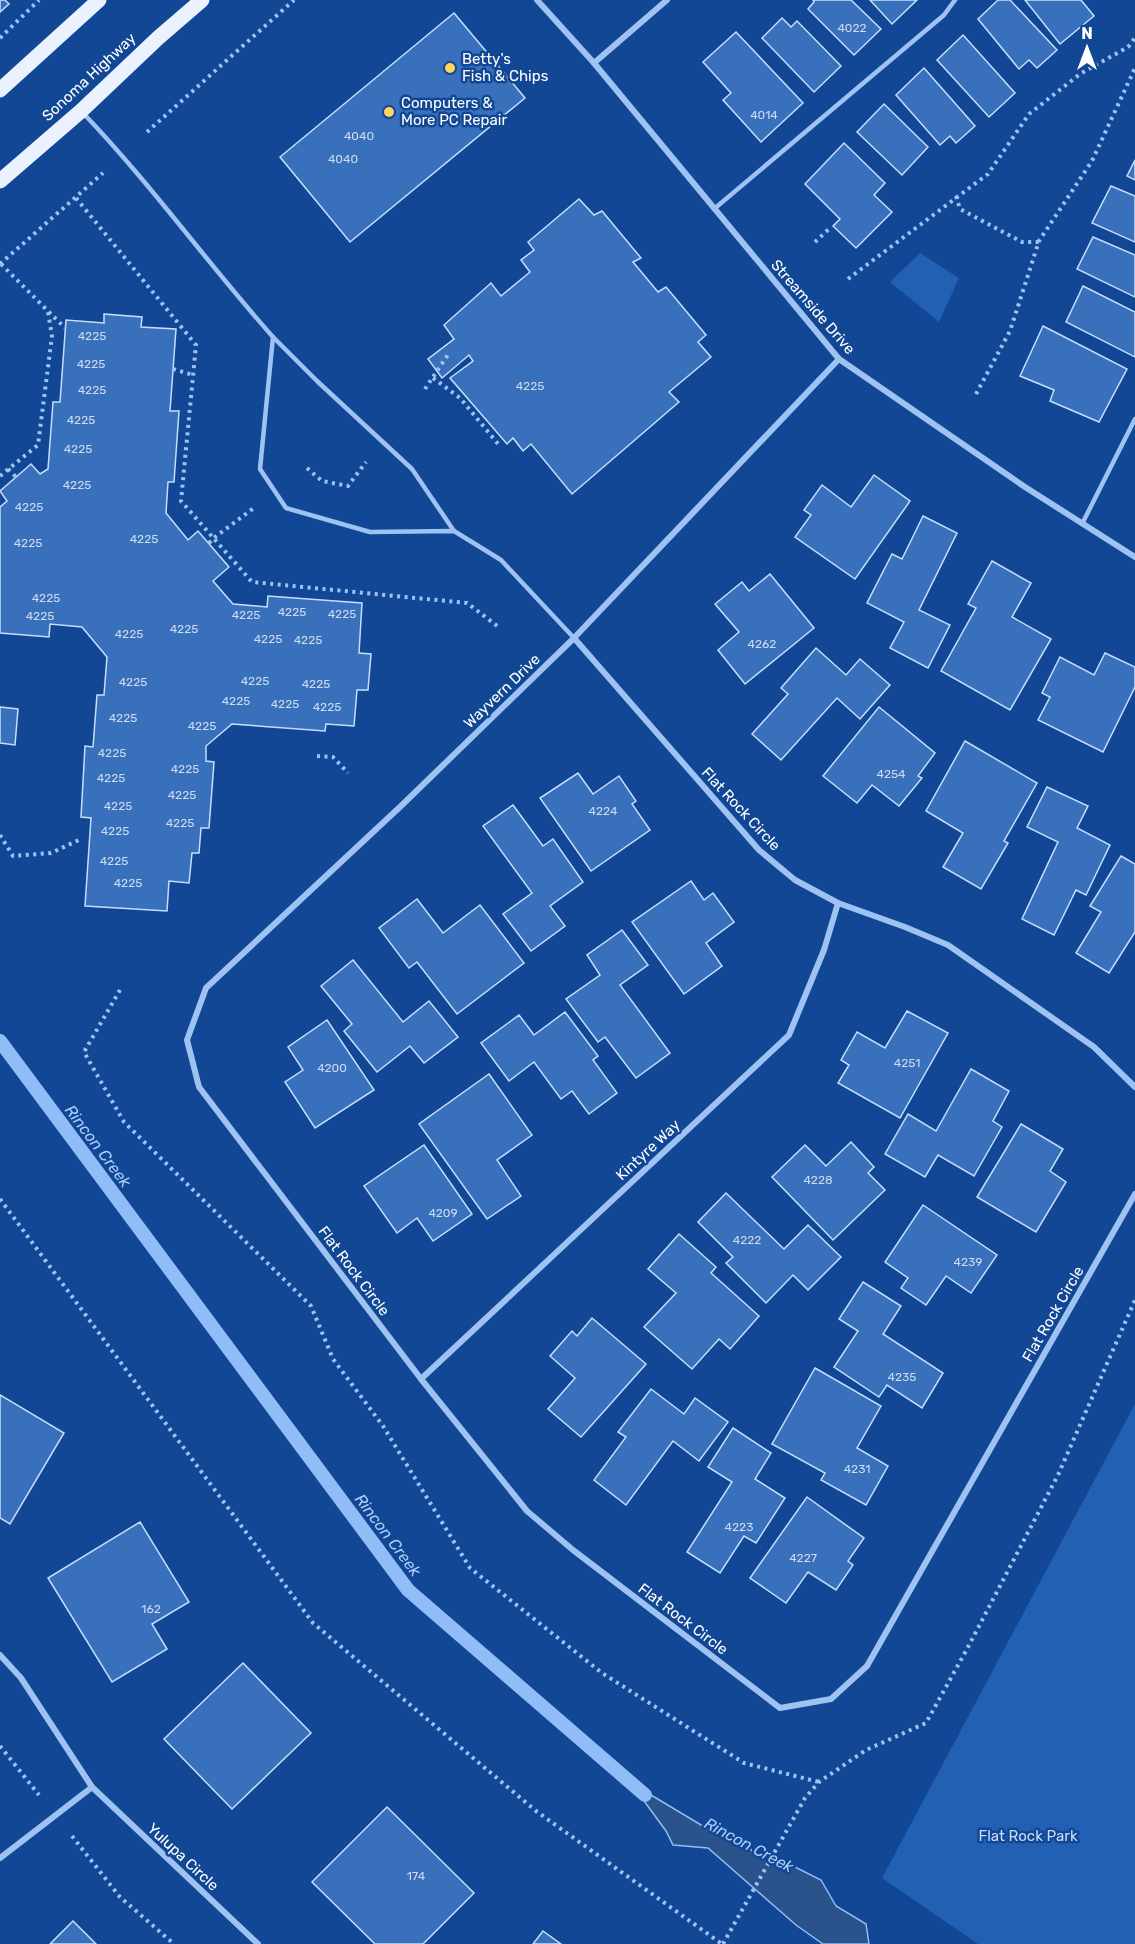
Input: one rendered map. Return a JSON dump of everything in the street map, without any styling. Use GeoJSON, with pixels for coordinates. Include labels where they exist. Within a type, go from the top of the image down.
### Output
{"type":"FeatureCollection","features":[{"type":"Feature","properties":{"kind":"main road"},"geometry":{"type":"LineString","coordinates":[[0,90],[99,0]]}},
{"type":"Feature","properties":{"kind":"main road","name":"Sonoma Highway"},"geometry":{"type":"LineString","coordinates":[[0,181],[81,111],[202,0]]}},
{"type":"Feature","properties":{"kind":"street","name":"Streamside Drive"},"geometry":{"type":"LineString","coordinates":[[537,0],[594,63],[839,359],[1082,524],[1135,557]]}},
{"type":"Feature","properties":{"kind":"street"},"geometry":{"type":"LineString","coordinates":[[594,63],[667,0]]}},
{"type":"Feature","properties":{"kind":"street","name":"Wayvern Drive"},"geometry":{"type":"LineString","coordinates":[[187,1040],[206,988],[401,806],[574,638],[839,359]]}},
{"type":"Feature","properties":{"kind":"street","name":"Flat Rock Circle"},"geometry":{"type":"LineString","coordinates":[[574,638],[759,850],[795,880],[838,903],[948,945],[1094,1047],[1135,1086]]}},
{"type":"Feature","properties":{"kind":"street","name":"Kintyre Way"},"geometry":{"type":"LineString","coordinates":[[421,1379],[789,1035],[824,950],[838,903]]}},
{"type":"Feature","properties":{"kind":"street","name":"Flat Rock Circle"},"geometry":{"type":"LineString","coordinates":[[187,1040],[199,1087],[421,1379],[527,1511],[573,1550],[780,1708],[831,1699],[867,1666],[1135,1194]]}},
{"type":"Feature","properties":{"kind":"street","name":"Yulupa Circle"},"geometry":{"type":"LineString","coordinates":[[0,1655],[21,1678],[92,1787],[258,1944]]}},
{"type":"Feature","properties":{"kind":"street"},"geometry":{"type":"LineString","coordinates":[[0,1858],[92,1787]]}},
{"type":"Feature","properties":{"kind":"lane"},"geometry":{"type":"LineString","coordinates":[[714,209],[944,15],[955,0]]}},
{"type":"Feature","properties":{"kind":"lane"},"geometry":{"type":"LineString","coordinates":[[81,111],[122,154],[230,289],[273,337],[412,469],[454,531],[501,560],[574,638]]}},
{"type":"Feature","properties":{"kind":"lane"},"geometry":{"type":"LineString","coordinates":[[273,337],[260,469],[286,508],[369,532],[454,531]]}},
{"type":"Feature","properties":{"kind":"lane"},"geometry":{"type":"LineString","coordinates":[[1082,524],[1135,418]]}},
{"type":"Feature","properties":{"kind":"path"},"geometry":{"type":"LineString","coordinates":[[0,38],[39,0]]}},
{"type":"Feature","properties":{"kind":"path"},"geometry":{"type":"LineString","coordinates":[[147,132],[294,0]]}},
{"type":"Feature","properties":{"kind":"path"},"geometry":{"type":"LineString","coordinates":[[848,279],[988,174],[1029,114],[1080,74],[1128,47],[1135,38]]}},
{"type":"Feature","properties":{"kind":"path"},"geometry":{"type":"LineString","coordinates":[[976,394],[1010,331],[1039,242],[1092,161],[1135,68]]}},
{"type":"Feature","properties":{"kind":"path"},"geometry":{"type":"LineString","coordinates":[[65,328],[0,264],[106,170]]}},
{"type":"Feature","properties":{"kind":"path"},"geometry":{"type":"LineString","coordinates":[[956,196],[960,209],[1022,242],[1039,242]]}},
{"type":"Feature","properties":{"kind":"path"},"geometry":{"type":"LineString","coordinates":[[815,242],[829,229]]}},
{"type":"Feature","properties":{"kind":"path"},"geometry":{"type":"LineString","coordinates":[[0,476],[38,445],[52,336],[48,312]]}},
{"type":"Feature","properties":{"kind":"path"},"geometry":{"type":"LineString","coordinates":[[425,389],[449,353]]}},
{"type":"Feature","properties":{"kind":"path"},"geometry":{"type":"LineString","coordinates":[[173,369],[193,375]]}},
{"type":"Feature","properties":{"kind":"path"},"geometry":{"type":"LineString","coordinates":[[433,378],[460,398],[499,445]]}},
{"type":"Feature","properties":{"kind":"path"},"geometry":{"type":"LineString","coordinates":[[307,468],[322,481],[348,486],[366,462]]}},
{"type":"Feature","properties":{"kind":"path"},"geometry":{"type":"LineString","coordinates":[[8,469],[16,477]]}},
{"type":"Feature","properties":{"kind":"path"},"geometry":{"type":"LineString","coordinates":[[209,543],[263,502]]}},
{"type":"Feature","properties":{"kind":"path"},"geometry":{"type":"LineString","coordinates":[[317,756],[333,757],[348,773]]}},
{"type":"Feature","properties":{"kind":"path"},"geometry":{"type":"LineString","coordinates":[[0,835],[13,856],[51,853],[81,839]]}},
{"type":"Feature","properties":{"kind":"path"},"geometry":{"type":"LineString","coordinates":[[120,990],[84,1052],[124,1122],[311,1306],[333,1359],[383,1426],[470,1568],[602,1673],[744,1763],[819,1782]]}},
{"type":"Feature","properties":{"kind":"path"},"geometry":{"type":"LineString","coordinates":[[0,1199],[313,1623],[536,1811],[723,1944],[805,1798],[819,1782],[866,1750],[926,1723],[1058,1475],[1135,1300]]}},
{"type":"Feature","properties":{"kind":"path"},"geometry":{"type":"LineString","coordinates":[[0,1746],[120,1897],[174,1944]]}},
{"type":"Feature","properties":{"kind":"green space"},"geometry":{"type":"Polygon","coordinates":[[[920,253],[959,278],[939,322],[890,282],[920,253]]]}},
{"type":"Feature","properties":{"kind":"green space","name":"Flat Rock Park"},"geometry":{"type":"Polygon","coordinates":[[[1135,1404],[1135,1944],[978,1944],[882,1878],[1135,1404]]]}},
{"type":"Feature","properties":{"kind":"shaded area"},"geometry":{"type":"Polygon","coordinates":[[[631,1783],[711,1831],[744,1840],[752,1851],[785,1862],[821,1880],[836,1906],[866,1924],[869,1944],[823,1944],[796,1925],[708,1848],[673,1845],[666,1831],[631,1783]]]}},
{"type":"Feature","properties":{"kind":"building"},"geometry":{"type":"Polygon","coordinates":[[[0,0],[5,0],[9,4],[0,12],[0,0]]]}},
{"type":"Feature","properties":{"kind":"building"},"geometry":{"type":"Polygon","coordinates":[[[813,0],[851,0],[881,29],[854,55],[808,9],[814,2],[813,0]]]}},
{"type":"Feature","properties":{"kind":"building"},"geometry":{"type":"Polygon","coordinates":[[[870,0],[917,0],[892,24],[870,0]]]}},
{"type":"Feature","properties":{"kind":"building"},"geometry":{"type":"Polygon","coordinates":[[[998,0],[1010,0],[1057,50],[1037,68],[1029,60],[1019,69],[978,19],[998,0]]]}},
{"type":"Feature","properties":{"kind":"building"},"geometry":{"type":"Polygon","coordinates":[[[1025,0],[1081,0],[1094,16],[1060,44],[1025,0]]]}},
{"type":"Feature","properties":{"kind":"building"},"geometry":{"type":"Polygon","coordinates":[[[454,13],[525,98],[350,242],[280,157],[454,13]]]}},
{"type":"Feature","properties":{"kind":"building"},"geometry":{"type":"Polygon","coordinates":[[[782,18],[791,27],[797,21],[841,66],[814,92],[762,38],[782,18]]]}},
{"type":"Feature","properties":{"kind":"building"},"geometry":{"type":"Polygon","coordinates":[[[736,32],[803,103],[761,142],[723,100],[731,93],[703,62],[736,32]]]}},
{"type":"Feature","properties":{"kind":"building"},"geometry":{"type":"Polygon","coordinates":[[[963,35],[1015,93],[989,117],[937,60],[963,35]]]}},
{"type":"Feature","properties":{"kind":"building"},"geometry":{"type":"Polygon","coordinates":[[[924,68],[975,126],[956,143],[950,136],[940,145],[896,95],[924,68]]]}},
{"type":"Feature","properties":{"kind":"building"},"geometry":{"type":"Polygon","coordinates":[[[884,104],[928,147],[902,175],[857,132],[884,104]]]}},
{"type":"Feature","properties":{"kind":"building"},"geometry":{"type":"Polygon","coordinates":[[[844,143],[885,183],[874,195],[892,212],[856,248],[833,226],[840,219],[805,184],[844,143]]]}},
{"type":"Feature","properties":{"kind":"building"},"geometry":{"type":"Polygon","coordinates":[[[1135,160],[1135,180],[1127,176],[1135,160]]]}},
{"type":"Feature","properties":{"kind":"building"},"geometry":{"type":"Polygon","coordinates":[[[1111,186],[1135,196],[1135,242],[1092,223],[1111,186]]]}},
{"type":"Feature","properties":{"kind":"building"},"geometry":{"type":"Polygon","coordinates":[[[579,199],[594,215],[602,211],[641,258],[633,262],[658,292],[666,287],[706,335],[698,342],[711,357],[669,392],[679,402],[572,494],[531,444],[523,451],[513,438],[507,444],[450,378],[473,361],[469,355],[442,378],[428,359],[454,339],[444,325],[491,283],[501,296],[530,272],[521,260],[534,250],[528,242],[579,199]]]}},
{"type":"Feature","properties":{"kind":"building"},"geometry":{"type":"Polygon","coordinates":[[[1093,237],[1135,255],[1135,297],[1077,269],[1093,237]]]}},
{"type":"Feature","properties":{"kind":"building"},"geometry":{"type":"Polygon","coordinates":[[[1083,286],[1135,312],[1135,357],[1066,322],[1083,286]]]}},
{"type":"Feature","properties":{"kind":"building"},"geometry":{"type":"Polygon","coordinates":[[[104,314],[142,317],[141,327],[176,329],[170,411],[179,411],[174,482],[168,482],[166,513],[188,540],[198,531],[229,567],[213,581],[233,604],[267,607],[268,596],[362,603],[359,653],[371,654],[368,690],[357,690],[354,726],[326,724],[325,731],[232,724],[206,746],[206,761],[214,762],[209,828],[201,828],[199,853],[192,853],[189,883],[169,881],[167,911],[85,906],[91,818],[81,817],[85,746],[93,747],[97,695],[104,695],[107,657],[82,627],[50,624],[49,637],[0,633],[0,507],[7,501],[0,491],[31,464],[40,474],[48,469],[53,402],[60,402],[66,320],[104,323],[104,314]]]}},
{"type":"Feature","properties":{"kind":"building"},"geometry":{"type":"Polygon","coordinates":[[[1043,326],[1127,369],[1099,422],[1050,401],[1054,390],[1020,376],[1043,326]]]}},
{"type":"Feature","properties":{"kind":"building"},"geometry":{"type":"Polygon","coordinates":[[[874,475],[910,501],[855,579],[795,537],[811,515],[804,510],[822,485],[851,507],[874,475]]]}},
{"type":"Feature","properties":{"kind":"building"},"geometry":{"type":"Polygon","coordinates":[[[923,516],[957,533],[919,610],[950,625],[928,668],[890,648],[904,622],[867,603],[892,554],[902,559],[923,516]]]}},
{"type":"Feature","properties":{"kind":"building"},"geometry":{"type":"Polygon","coordinates":[[[992,561],[1031,583],[1012,617],[1051,639],[1010,710],[941,671],[976,608],[968,604],[992,561]]]}},
{"type":"Feature","properties":{"kind":"building"},"geometry":{"type":"Polygon","coordinates":[[[770,574],[814,628],[745,684],[718,650],[739,632],[715,604],[742,582],[749,591],[770,574]]]}},
{"type":"Feature","properties":{"kind":"building"},"geometry":{"type":"Polygon","coordinates":[[[816,648],[846,675],[860,659],[890,685],[860,719],[837,698],[781,760],[752,734],[788,694],[781,688],[816,648]]]}},
{"type":"Feature","properties":{"kind":"building"},"geometry":{"type":"Polygon","coordinates":[[[1105,653],[1135,667],[1135,687],[1103,752],[1038,720],[1050,697],[1042,693],[1060,657],[1094,675],[1105,653]]]}},
{"type":"Feature","properties":{"kind":"building"},"geometry":{"type":"Polygon","coordinates":[[[0,707],[18,709],[15,745],[0,743],[0,707]]]}},
{"type":"Feature","properties":{"kind":"building"},"geometry":{"type":"Polygon","coordinates":[[[879,707],[935,753],[918,776],[922,778],[899,806],[872,785],[857,803],[823,776],[879,707]]]}},
{"type":"Feature","properties":{"kind":"building"},"geometry":{"type":"Polygon","coordinates":[[[965,741],[1037,783],[1004,841],[1008,843],[981,889],[943,867],[963,833],[926,811],[965,741]]]}},
{"type":"Feature","properties":{"kind":"building"},"geometry":{"type":"Polygon","coordinates":[[[578,773],[593,794],[619,776],[636,801],[632,804],[650,830],[591,871],[540,798],[578,773]]]}},
{"type":"Feature","properties":{"kind":"building"},"geometry":{"type":"Polygon","coordinates":[[[1047,787],[1088,806],[1077,828],[1110,845],[1086,895],[1076,890],[1054,935],[1022,919],[1058,842],[1027,827],[1047,787]]]}},
{"type":"Feature","properties":{"kind":"building"},"geometry":{"type":"Polygon","coordinates":[[[513,805],[543,846],[553,839],[583,882],[550,906],[565,926],[531,951],[503,914],[532,893],[483,826],[513,805]]]}},
{"type":"Feature","properties":{"kind":"building"},"geometry":{"type":"Polygon","coordinates":[[[1121,856],[1135,864],[1135,932],[1109,973],[1076,953],[1101,912],[1090,906],[1121,856]]]}},
{"type":"Feature","properties":{"kind":"building"},"geometry":{"type":"Polygon","coordinates":[[[691,881],[704,900],[713,893],[734,922],[706,943],[722,966],[684,994],[632,922],[691,881]]]}},
{"type":"Feature","properties":{"kind":"building"},"geometry":{"type":"Polygon","coordinates":[[[417,899],[443,933],[480,905],[524,963],[457,1014],[417,962],[409,968],[379,928],[417,899]]]}},
{"type":"Feature","properties":{"kind":"building"},"geometry":{"type":"Polygon","coordinates":[[[622,930],[648,965],[620,985],[670,1053],[636,1078],[605,1037],[598,1042],[566,999],[600,975],[587,955],[622,930]]]}},
{"type":"Feature","properties":{"kind":"building"},"geometry":{"type":"Polygon","coordinates":[[[353,960],[403,1022],[429,1001],[458,1037],[424,1063],[410,1046],[377,1072],[344,1031],[352,1024],[321,986],[353,960]]]}},
{"type":"Feature","properties":{"kind":"building"},"geometry":{"type":"Polygon","coordinates":[[[907,1011],[948,1033],[900,1118],[838,1083],[849,1065],[841,1060],[857,1032],[885,1048],[907,1011]]]}},
{"type":"Feature","properties":{"kind":"building"},"geometry":{"type":"Polygon","coordinates":[[[565,1012],[598,1056],[593,1060],[617,1093],[589,1114],[572,1091],[561,1099],[534,1062],[509,1081],[481,1043],[519,1015],[534,1035],[565,1012]]]}},
{"type":"Feature","properties":{"kind":"building"},"geometry":{"type":"Polygon","coordinates":[[[327,1020],[374,1090],[315,1128],[285,1082],[303,1070],[288,1047],[327,1020]]]}},
{"type":"Feature","properties":{"kind":"building"},"geometry":{"type":"Polygon","coordinates":[[[971,1069],[1009,1091],[993,1121],[1002,1127],[974,1176],[938,1155],[925,1177],[885,1154],[908,1114],[936,1131],[971,1069]]]}},
{"type":"Feature","properties":{"kind":"building"},"geometry":{"type":"Polygon","coordinates":[[[489,1074],[532,1135],[497,1160],[521,1196],[487,1219],[419,1124],[489,1074]]]}},
{"type":"Feature","properties":{"kind":"building"},"geometry":{"type":"Polygon","coordinates":[[[1021,1124],[1063,1149],[1050,1171],[1066,1182],[1036,1232],[977,1197],[1021,1124]]]}},
{"type":"Feature","properties":{"kind":"building"},"geometry":{"type":"Polygon","coordinates":[[[851,1142],[874,1167],[868,1173],[885,1190],[833,1240],[772,1177],[805,1145],[826,1166],[851,1142]]]}},
{"type":"Feature","properties":{"kind":"building"},"geometry":{"type":"Polygon","coordinates":[[[424,1145],[472,1214],[433,1241],[417,1218],[397,1233],[364,1186],[424,1145]]]}},
{"type":"Feature","properties":{"kind":"building"},"geometry":{"type":"Polygon","coordinates":[[[726,1193],[784,1249],[808,1225],[841,1257],[808,1290],[793,1275],[766,1303],[726,1263],[733,1257],[698,1222],[726,1193]]]}},
{"type":"Feature","properties":{"kind":"building"},"geometry":{"type":"Polygon","coordinates":[[[923,1205],[997,1255],[971,1293],[946,1276],[926,1305],[901,1288],[908,1278],[885,1262],[923,1205]]]}},
{"type":"Feature","properties":{"kind":"building"},"geometry":{"type":"Polygon","coordinates":[[[679,1234],[716,1267],[711,1273],[759,1316],[730,1349],[719,1339],[692,1369],[644,1327],[676,1293],[648,1269],[679,1234]]]}},
{"type":"Feature","properties":{"kind":"building"},"geometry":{"type":"Polygon","coordinates":[[[863,1282],[901,1306],[883,1334],[943,1373],[922,1408],[887,1385],[879,1397],[834,1367],[858,1331],[839,1319],[863,1282]]]}},
{"type":"Feature","properties":{"kind":"building"},"geometry":{"type":"Polygon","coordinates":[[[592,1318],[646,1364],[581,1437],[548,1409],[575,1378],[550,1356],[572,1331],[577,1336],[592,1318]]]}},
{"type":"Feature","properties":{"kind":"building"},"geometry":{"type":"Polygon","coordinates":[[[815,1368],[881,1406],[857,1448],[888,1466],[866,1505],[821,1480],[825,1473],[772,1444],[815,1368]]]}},
{"type":"Feature","properties":{"kind":"building"},"geometry":{"type":"Polygon","coordinates":[[[651,1389],[684,1414],[695,1398],[728,1422],[699,1461],[673,1441],[626,1505],[594,1480],[626,1437],[618,1432],[651,1389]]]}},
{"type":"Feature","properties":{"kind":"building"},"geometry":{"type":"Polygon","coordinates":[[[0,1395],[64,1433],[10,1524],[0,1518],[0,1395]]]}},
{"type":"Feature","properties":{"kind":"building"},"geometry":{"type":"Polygon","coordinates":[[[733,1428],[771,1453],[755,1479],[785,1498],[756,1543],[744,1536],[720,1573],[687,1552],[732,1482],[708,1467],[733,1428]]]}},
{"type":"Feature","properties":{"kind":"building"},"geometry":{"type":"Polygon","coordinates":[[[807,1497],[864,1538],[848,1561],[853,1565],[836,1590],[808,1572],[786,1603],[750,1578],[807,1497]]]}},
{"type":"Feature","properties":{"kind":"building"},"geometry":{"type":"Polygon","coordinates":[[[140,1522],[189,1602],[152,1624],[167,1649],[112,1682],[48,1578],[140,1522]]]}},
{"type":"Feature","properties":{"kind":"building"},"geometry":{"type":"Polygon","coordinates":[[[243,1663],[311,1733],[232,1809],[164,1739],[243,1663]]]}},
{"type":"Feature","properties":{"kind":"building"},"geometry":{"type":"Polygon","coordinates":[[[387,1807],[474,1893],[423,1944],[375,1944],[312,1882],[387,1807]]]}},
{"type":"Feature","properties":{"kind":"building"},"geometry":{"type":"Polygon","coordinates":[[[73,1921],[96,1944],[50,1944],[73,1921]]]}},
{"type":"Feature","properties":{"kind":"building"},"geometry":{"type":"Polygon","coordinates":[[[543,1931],[561,1944],[533,1944],[543,1931]]]}},
{"type":"Feature","properties":{"kind":"waterway","name":"Rincon Creek"},"geometry":{"type":"LineString","coordinates":[[0,1041],[408,1590],[645,1795]]}},
{"type":"Feature","properties":{"kind":"place","name":"Betty's Fish & Chips"},"geometry":{"type":"Point","coordinates":[450,68]}},
{"type":"Feature","properties":{"kind":"place","name":"Computers & More PC Repair"},"geometry":{"type":"Point","coordinates":[389,112]}}]}
